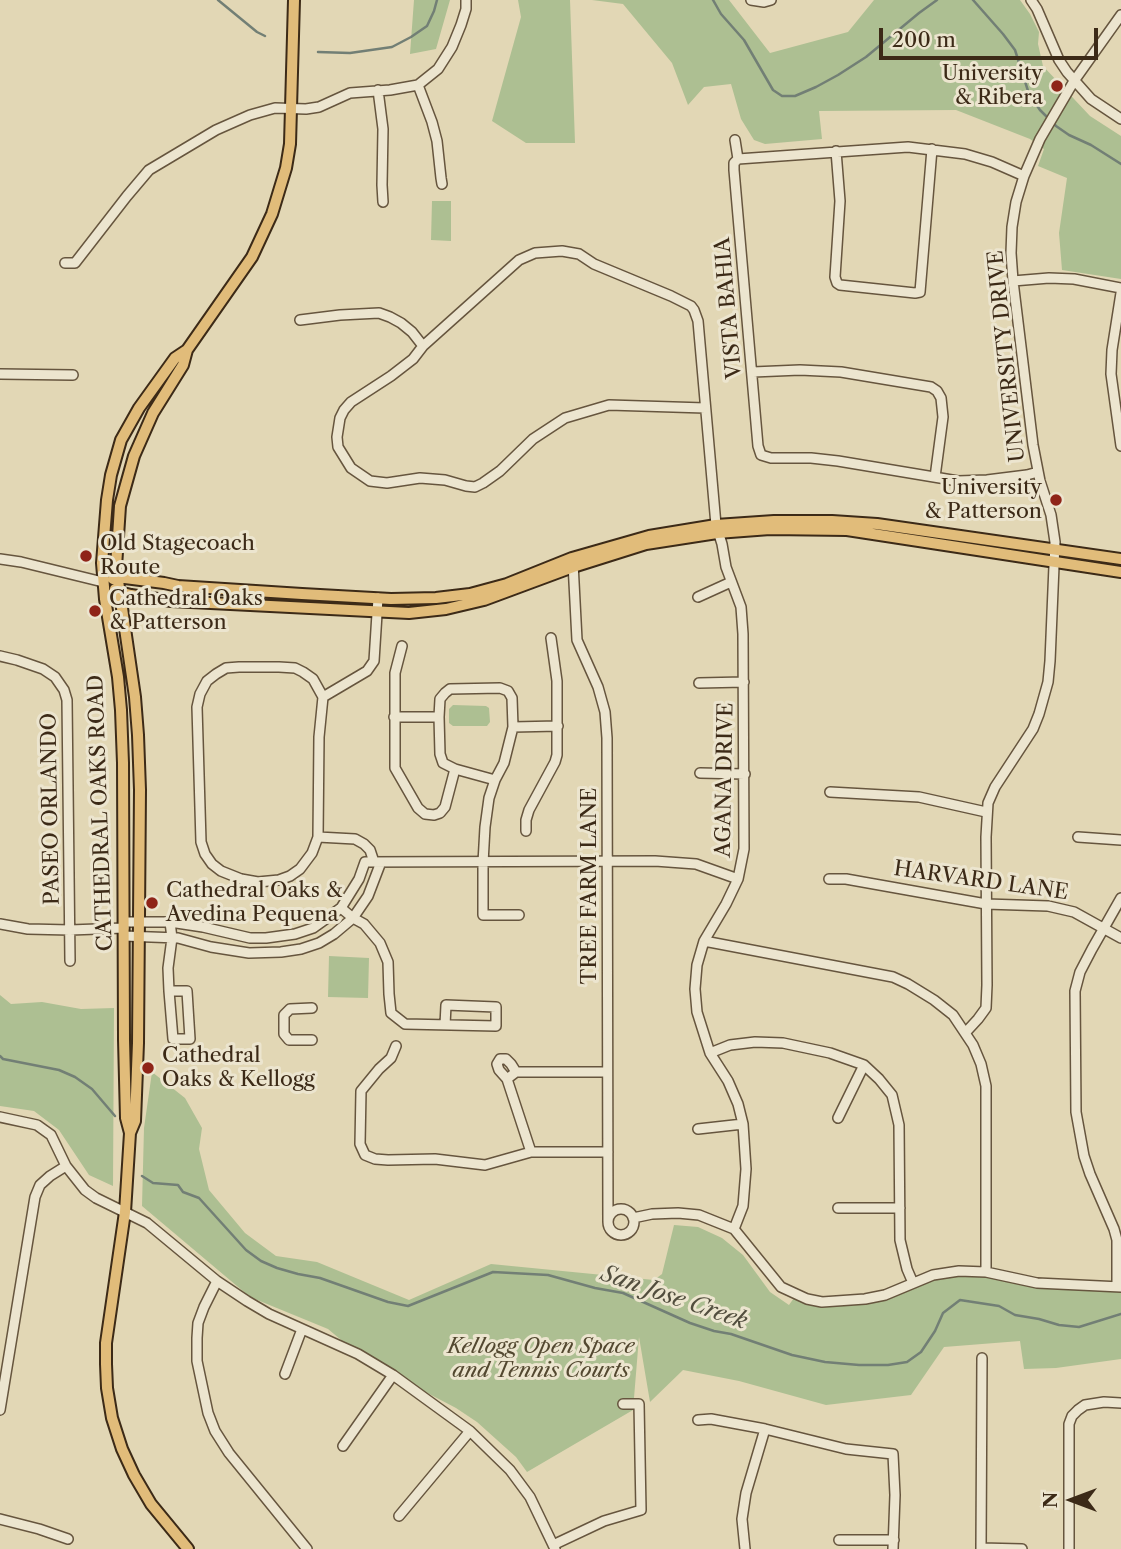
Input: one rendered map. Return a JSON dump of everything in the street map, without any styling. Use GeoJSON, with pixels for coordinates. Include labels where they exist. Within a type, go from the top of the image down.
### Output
{"type":"FeatureCollection","features":[{"type":"Feature","properties":{"kind":"main road","name":"CATHEDRAL OAKS ROAD"},"geometry":{"type":"LineString","coordinates":[[130,1133],[135,1121],[138,1043],[140,790],[135,697],[116,567],[120,506],[125,483],[153,412],[183,365],[187,350],[252,257],[272,214],[290,145],[294,0]]}},
{"type":"Feature","properties":{"kind":"main road","name":"CATHEDRAL OAKS ROAD"},"geometry":{"type":"LineString","coordinates":[[187,350],[175,358],[139,408],[121,440],[107,500],[102,563],[121,710],[126,1118],[130,1133],[125,1212],[106,1343],[107,1388],[112,1418],[122,1449],[143,1492],[188,1549]]}},
{"type":"Feature","properties":{"kind":"main road"},"geometry":{"type":"LineString","coordinates":[[103,582],[117,578],[178,586],[378,598],[436,598],[470,594],[573,562],[717,529],[846,530],[1055,556],[1121,559]]}},
{"type":"Feature","properties":{"kind":"main road"},"geometry":{"type":"LineString","coordinates":[[1055,556],[1121,572]]}},
{"type":"Feature","properties":{"kind":"main road"},"geometry":{"type":"LineString","coordinates":[[103,582],[119,592],[171,601],[408,612],[465,605],[510,592],[573,562]]}},
{"type":"Feature","properties":{"kind":"street"},"geometry":{"type":"LineString","coordinates":[[65,263],[75,263],[149,170],[231,122],[275,108],[319,107],[350,93],[418,85],[438,68],[449,53],[461,25],[466,0]]}},
{"type":"Feature","properties":{"kind":"street"},"geometry":{"type":"LineString","coordinates":[[751,0],[771,0]]}},
{"type":"Feature","properties":{"kind":"street"},"geometry":{"type":"LineString","coordinates":[[1031,0],[1059,60],[1074,81],[1091,99],[1121,119]]}},
{"type":"Feature","properties":{"kind":"street","name":"UNIVERSITY DRIVE"},"geometry":{"type":"LineString","coordinates":[[966,1032],[986,1008],[986,811],[995,787],[1032,729],[1044,702],[1050,661],[1055,530],[1038,472],[1013,281],[1012,227],[1024,176],[1041,139],[1074,81],[1121,15]]}},
{"type":"Feature","properties":{"kind":"street"},"geometry":{"type":"LineString","coordinates":[[418,85],[437,141],[442,184]]}},
{"type":"Feature","properties":{"kind":"street"},"geometry":{"type":"LineString","coordinates":[[378,90],[383,129],[383,202]]}},
{"type":"Feature","properties":{"kind":"street","name":"VISTA BAHIA"},"geometry":{"type":"LineString","coordinates":[[735,139],[738,159],[734,163],[734,170],[758,446],[761,455],[771,458],[838,461],[934,477]]}},
{"type":"Feature","properties":{"kind":"street"},"geometry":{"type":"LineString","coordinates":[[738,159],[908,147],[965,153],[1024,176]]}},
{"type":"Feature","properties":{"kind":"street"},"geometry":{"type":"LineString","coordinates":[[836,151],[840,201],[836,283],[915,293],[920,292],[932,149]]}},
{"type":"Feature","properties":{"kind":"street","name":"VISTA BAHIA"},"geometry":{"type":"LineString","coordinates":[[424,345],[519,260],[535,253],[562,251],[579,254],[594,264],[691,306],[698,321],[717,529]]}},
{"type":"Feature","properties":{"kind":"street"},"geometry":{"type":"LineString","coordinates":[[1013,281],[1074,279],[1121,290],[1111,374],[1121,446]]}},
{"type":"Feature","properties":{"kind":"street"},"geometry":{"type":"LineString","coordinates":[[300,320],[379,313],[401,323],[424,345],[413,359],[351,402],[340,418],[338,447],[351,468],[370,481],[421,478],[475,487],[500,471],[533,439],[565,418],[609,405],[705,408]]}},
{"type":"Feature","properties":{"kind":"street"},"geometry":{"type":"LineString","coordinates":[[752,372],[841,372],[931,387],[941,398],[943,417],[934,477],[971,481],[1038,472]]}},
{"type":"Feature","properties":{"kind":"street"},"geometry":{"type":"LineString","coordinates":[[0,374],[73,375]]}},
{"type":"Feature","properties":{"kind":"street","name":"AGANA DRIVE"},"geometry":{"type":"LineString","coordinates":[[717,529],[726,567],[741,607],[744,849],[738,878],[704,941],[697,965],[695,989],[697,1012],[710,1053],[728,1081],[743,1124],[746,1169],[743,1206],[734,1229]]}},
{"type":"Feature","properties":{"kind":"street"},"geometry":{"type":"LineString","coordinates":[[0,559],[103,582]]}},
{"type":"Feature","properties":{"kind":"street","name":"TREE FARM LANE"},"geometry":{"type":"LineString","coordinates":[[573,562],[577,640],[598,687],[605,712],[607,738],[608,1221]]}},
{"type":"Feature","properties":{"kind":"street"},"geometry":{"type":"LineString","coordinates":[[698,597],[731,582]]}},
{"type":"Feature","properties":{"kind":"street"},"geometry":{"type":"LineString","coordinates":[[323,697],[367,671],[373,661],[378,598]]}},
{"type":"Feature","properties":{"kind":"street"},"geometry":{"type":"LineString","coordinates":[[526,831],[526,821],[533,801],[555,762],[558,681],[551,638]]}},
{"type":"Feature","properties":{"kind":"street"},"geometry":{"type":"LineString","coordinates":[[402,646],[395,673],[395,768],[418,808],[425,814],[434,815],[445,807],[455,769]]}},
{"type":"Feature","properties":{"kind":"street","name":"PASEO ORLANDO"},"geometry":{"type":"LineString","coordinates":[[0,656],[43,669],[55,677],[67,700],[70,961]]}},
{"type":"Feature","properties":{"kind":"street"},"geometry":{"type":"LineString","coordinates":[[226,668],[295,668],[313,679],[323,697],[319,737],[318,837],[313,853],[300,869],[279,880],[258,882],[221,871],[205,854],[201,842],[197,708],[207,681],[226,668]]}},
{"type":"Feature","properties":{"kind":"street"},"geometry":{"type":"LineString","coordinates":[[699,683],[744,682]]}},
{"type":"Feature","properties":{"kind":"street"},"geometry":{"type":"LineString","coordinates":[[495,780],[443,763],[440,754],[440,699],[450,689],[500,688],[508,691],[512,698],[513,727],[504,763],[489,798],[485,827],[483,915],[519,915]]}},
{"type":"Feature","properties":{"kind":"street"},"geometry":{"type":"LineString","coordinates":[[394,718],[439,717]]}},
{"type":"Feature","properties":{"kind":"street"},"geometry":{"type":"LineString","coordinates":[[513,727],[558,726]]}},
{"type":"Feature","properties":{"kind":"street"},"geometry":{"type":"LineString","coordinates":[[699,773],[744,774]]}},
{"type":"Feature","properties":{"kind":"street"},"geometry":{"type":"LineString","coordinates":[[830,792],[919,797],[986,811]]}},
{"type":"Feature","properties":{"kind":"street"},"geometry":{"type":"LineString","coordinates":[[124,928],[138,936],[172,937],[250,953],[281,952],[319,943],[353,918],[368,896],[373,862],[370,850],[355,839],[318,837]]}},
{"type":"Feature","properties":{"kind":"street"},"geometry":{"type":"LineString","coordinates":[[1078,837],[1121,840]]}},
{"type":"Feature","properties":{"kind":"street"},"geometry":{"type":"LineString","coordinates":[[373,862],[655,861],[696,864],[738,878]]}},
{"type":"Feature","properties":{"kind":"street"},"geometry":{"type":"LineString","coordinates":[[0,924],[28,929],[70,930],[124,928],[138,922],[170,922],[250,937],[295,934],[313,928],[341,908],[373,862]]}},
{"type":"Feature","properties":{"kind":"street","name":"HARVARD LANE"},"geometry":{"type":"LineString","coordinates":[[829,879],[846,879],[986,904],[1048,906],[1074,912],[1121,939]]}},
{"type":"Feature","properties":{"kind":"street"},"geometry":{"type":"LineString","coordinates":[[633,1218],[678,1213],[699,1216],[734,1229],[781,1287],[807,1299],[822,1302],[885,1296],[933,1275],[959,1271],[986,1272],[1034,1282],[1119,1287],[1117,1240],[1084,1156],[1076,1112],[1075,991],[1080,972],[1121,898]]}},
{"type":"Feature","properties":{"kind":"street"},"geometry":{"type":"LineString","coordinates":[[341,908],[364,924],[380,943],[388,962],[391,1013],[405,1024],[445,1025],[496,1026],[496,1007],[446,1005],[445,1025]]}},
{"type":"Feature","properties":{"kind":"street"},"geometry":{"type":"LineString","coordinates":[[169,990],[187,991],[190,1039],[173,1039],[169,990],[172,937],[170,922]]}},
{"type":"Feature","properties":{"kind":"street"},"geometry":{"type":"LineString","coordinates":[[704,941],[893,977],[934,1000],[953,1015],[966,1032],[981,1064],[986,1086],[986,1272]]}},
{"type":"Feature","properties":{"kind":"street"},"geometry":{"type":"LineString","coordinates":[[312,1008],[290,1009],[284,1015],[284,1034],[289,1040],[312,1040]]}},
{"type":"Feature","properties":{"kind":"street"},"geometry":{"type":"LineString","coordinates":[[710,1053],[730,1045],[783,1043],[830,1053],[864,1065],[879,1079],[892,1095],[899,1125],[900,1240],[913,1283]]}},
{"type":"Feature","properties":{"kind":"street"},"geometry":{"type":"LineString","coordinates":[[396,1045],[391,1058],[361,1091],[359,1144],[365,1155],[375,1159],[435,1159],[485,1165],[531,1152],[608,1152]]}},
{"type":"Feature","properties":{"kind":"street"},"geometry":{"type":"LineString","coordinates":[[516,1072],[506,1059],[500,1059],[497,1065],[507,1079],[531,1152]]}},
{"type":"Feature","properties":{"kind":"street"},"geometry":{"type":"LineString","coordinates":[[838,1118],[864,1065]]}},
{"type":"Feature","properties":{"kind":"street"},"geometry":{"type":"LineString","coordinates":[[507,1079],[516,1072],[607,1072]]}},
{"type":"Feature","properties":{"kind":"street"},"geometry":{"type":"LineString","coordinates":[[0,1117],[37,1125],[51,1135],[66,1166],[85,1190],[147,1223],[217,1282],[269,1314],[358,1354],[393,1375],[470,1431],[510,1470],[530,1497],[554,1547],[604,1521],[641,1510],[639,1404],[623,1404]]}},
{"type":"Feature","properties":{"kind":"street"},"geometry":{"type":"LineString","coordinates":[[698,1129],[743,1124]]}},
{"type":"Feature","properties":{"kind":"street"},"geometry":{"type":"LineString","coordinates":[[0,1410],[35,1197],[40,1185],[66,1166]]}},
{"type":"Feature","properties":{"kind":"street"},"geometry":{"type":"LineString","coordinates":[[607,1186],[622,1209],[629,1212],[633,1218],[632,1229],[621,1236],[611,1232],[608,1221],[614,1211],[622,1209]]}},
{"type":"Feature","properties":{"kind":"street"},"geometry":{"type":"LineString","coordinates":[[838,1208],[900,1208]]}},
{"type":"Feature","properties":{"kind":"street"},"geometry":{"type":"LineString","coordinates":[[217,1282],[198,1323],[197,1360],[208,1413],[229,1453],[307,1549]]}},
{"type":"Feature","properties":{"kind":"street"},"geometry":{"type":"LineString","coordinates":[[285,1374],[303,1329]]}},
{"type":"Feature","properties":{"kind":"street"},"geometry":{"type":"LineString","coordinates":[[982,1358],[981,1549],[1022,1549]]}},
{"type":"Feature","properties":{"kind":"street"},"geometry":{"type":"LineString","coordinates":[[342,1446],[393,1375]]}},
{"type":"Feature","properties":{"kind":"street"},"geometry":{"type":"LineString","coordinates":[[1069,1549],[1069,1424],[1072,1416],[1085,1405],[1121,1403]]}},
{"type":"Feature","properties":{"kind":"street"},"geometry":{"type":"LineString","coordinates":[[698,1420],[711,1419],[846,1449],[893,1454],[894,1545],[839,1540]]}},
{"type":"Feature","properties":{"kind":"street"},"geometry":{"type":"LineString","coordinates":[[745,1549],[742,1519],[746,1493],[765,1429]]}},
{"type":"Feature","properties":{"kind":"street"},"geometry":{"type":"LineString","coordinates":[[399,1516],[470,1431]]}},
{"type":"Feature","properties":{"kind":"street"},"geometry":{"type":"LineString","coordinates":[[0,1519],[68,1539]]}},
{"type":"Feature","properties":{"kind":"green space"},"geometry":{"type":"Polygon","coordinates":[[[414,0],[450,0],[436,49],[410,54],[414,0]]]}},
{"type":"Feature","properties":{"kind":"green space"},"geometry":{"type":"Polygon","coordinates":[[[518,0],[570,0],[575,143],[526,143],[492,121],[521,17],[518,0]]]}},
{"type":"Feature","properties":{"kind":"green space"},"geometry":{"type":"Polygon","coordinates":[[[592,0],[729,0],[770,53],[848,32],[874,0],[1020,0],[1039,32],[1038,44],[1043,66],[1090,116],[1121,136],[1121,279],[1062,270],[1059,233],[1067,178],[1038,166],[1044,149],[1030,139],[956,110],[819,111],[822,139],[765,144],[754,140],[741,119],[731,84],[704,87],[688,105],[672,63],[623,4],[592,0]]]}},
{"type":"Feature","properties":{"kind":"green space"},"geometry":{"type":"Polygon","coordinates":[[[432,201],[451,201],[451,241],[431,240],[432,201]]]}},
{"type":"Feature","properties":{"kind":"green space"},"geometry":{"type":"Polygon","coordinates":[[[453,705],[486,706],[489,708],[490,722],[487,726],[453,726],[449,723],[449,709],[453,705]]]}},
{"type":"Feature","properties":{"kind":"green space"},"geometry":{"type":"Polygon","coordinates":[[[329,956],[369,958],[368,998],[328,997],[329,956]]]}},
{"type":"Feature","properties":{"kind":"green space"},"geometry":{"type":"Polygon","coordinates":[[[0,995],[11,1004],[42,1002],[81,1009],[114,1008],[113,1186],[89,1175],[59,1130],[34,1111],[0,1106],[0,995]]]}},
{"type":"Feature","properties":{"kind":"green space","name":"Kellogg Open Space and Tennis Courts"},"geometry":{"type":"Polygon","coordinates":[[[152,1072],[185,1098],[202,1128],[199,1149],[209,1190],[245,1233],[276,1256],[317,1262],[409,1300],[491,1264],[654,1280],[662,1274],[674,1225],[698,1227],[722,1238],[743,1255],[770,1292],[789,1305],[796,1295],[807,1299],[865,1299],[959,1271],[1015,1279],[1121,1288],[1121,1359],[1056,1368],[1024,1369],[1020,1341],[944,1347],[911,1395],[826,1405],[739,1381],[683,1370],[650,1402],[639,1337],[633,1410],[527,1472],[516,1457],[477,1422],[456,1408],[358,1354],[328,1329],[250,1297],[142,1206],[144,1128],[152,1072]]]}},
{"type":"Feature","properties":{"kind":"waterway"},"geometry":{"type":"LineString","coordinates":[[218,0],[265,36]]}},
{"type":"Feature","properties":{"kind":"waterway"},"geometry":{"type":"LineString","coordinates":[[318,52],[350,53],[392,47],[427,26],[437,0]]}},
{"type":"Feature","properties":{"kind":"waterway"},"geometry":{"type":"LineString","coordinates":[[713,0],[721,14],[744,40],[773,90],[782,96],[795,96],[838,75],[866,57],[937,0]]}},
{"type":"Feature","properties":{"kind":"waterway"},"geometry":{"type":"LineString","coordinates":[[973,0],[1015,50],[1029,94],[1040,110],[1069,135],[1121,164]]}},
{"type":"Feature","properties":{"kind":"waterway","name":"San Jose Creek"},"geometry":{"type":"LineString","coordinates":[[0,1056],[3,1059],[59,1070],[75,1077],[92,1089],[115,1116]]}},
{"type":"Feature","properties":{"kind":"waterway","name":"San Jose Creek"},"geometry":{"type":"LineString","coordinates":[[142,1176],[153,1183],[178,1185],[183,1192],[199,1198],[246,1250],[261,1261],[408,1306],[493,1272],[548,1275],[623,1293],[690,1323],[792,1355],[859,1365],[907,1362],[921,1352],[943,1313],[960,1300],[999,1306],[1015,1315],[1079,1327],[1121,1314]]}},
{"type":"Feature","properties":{"kind":"place","name":"University & Ribera"},"geometry":{"type":"Point","coordinates":[1057,86]}},
{"type":"Feature","properties":{"kind":"place","name":"University & Patterson"},"geometry":{"type":"Point","coordinates":[1056,500]}},
{"type":"Feature","properties":{"kind":"place","name":"Old Stagecoach Route"},"geometry":{"type":"Point","coordinates":[86,556]}},
{"type":"Feature","properties":{"kind":"place","name":"Cathedral Oaks & Patterson"},"geometry":{"type":"Point","coordinates":[95,611]}},
{"type":"Feature","properties":{"kind":"place","name":"Cathedral Oaks & Avedina Pequena"},"geometry":{"type":"Point","coordinates":[152,903]}},
{"type":"Feature","properties":{"kind":"place","name":"Cathedral Oaks & Kellogg"},"geometry":{"type":"Point","coordinates":[148,1068]}}]}
